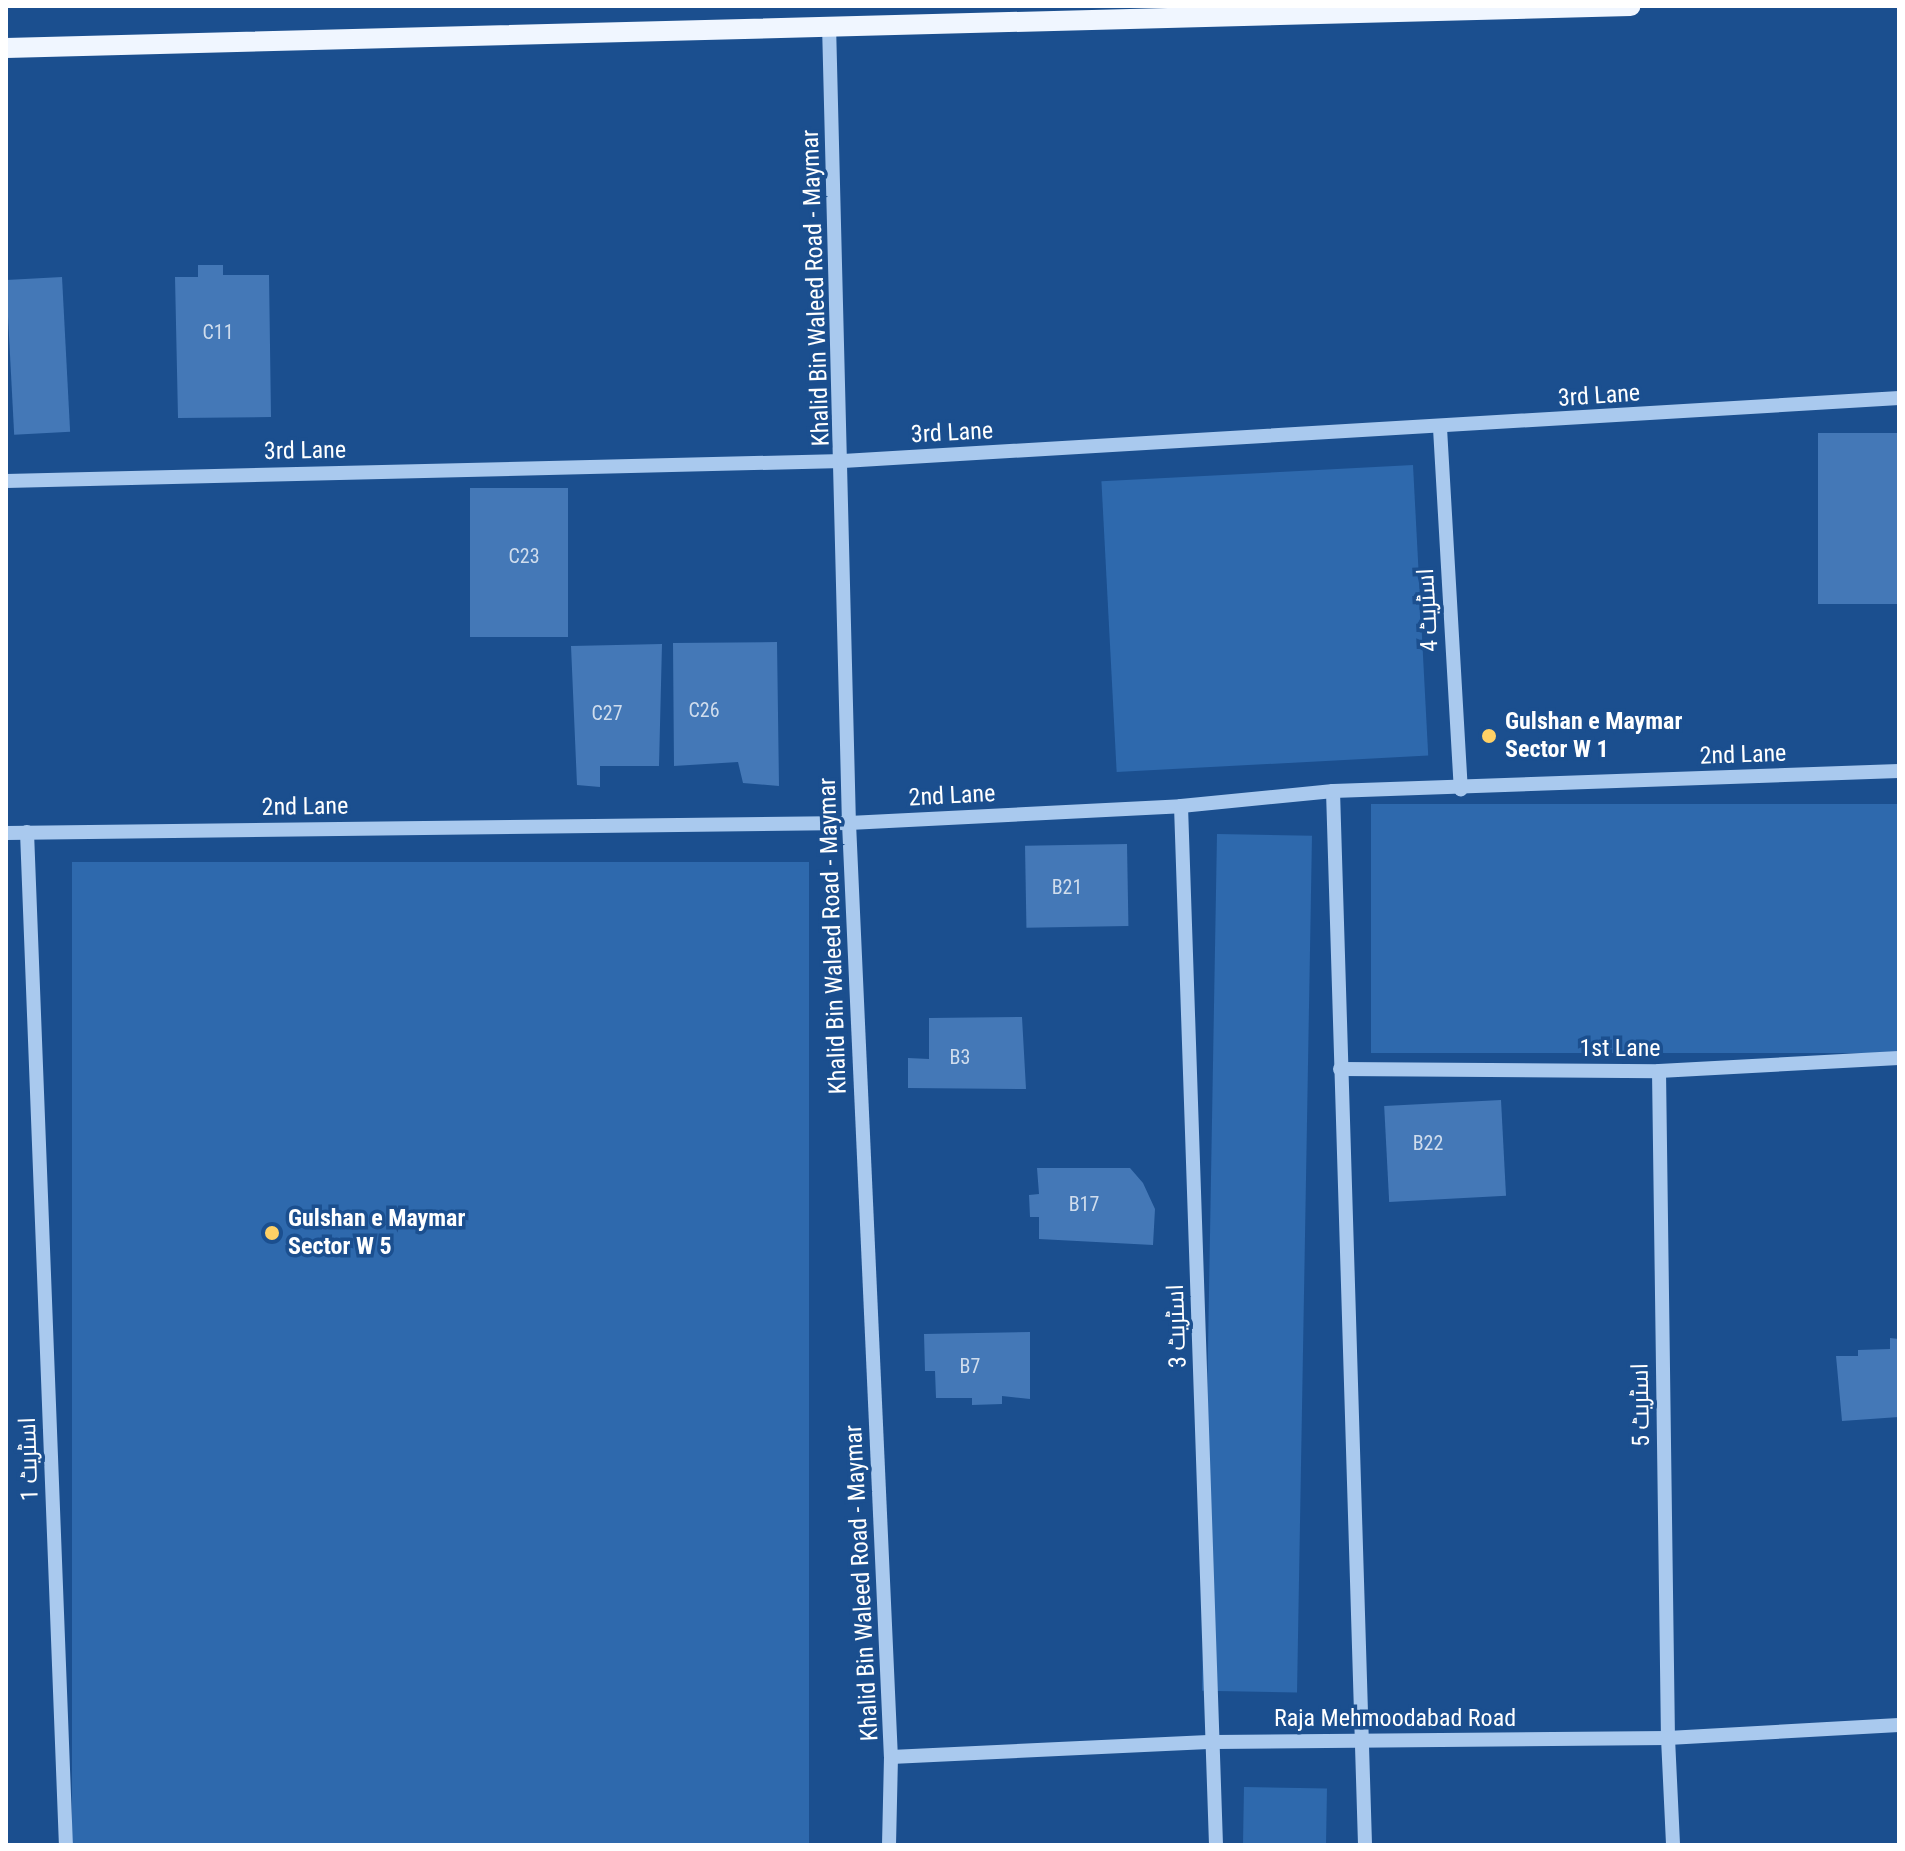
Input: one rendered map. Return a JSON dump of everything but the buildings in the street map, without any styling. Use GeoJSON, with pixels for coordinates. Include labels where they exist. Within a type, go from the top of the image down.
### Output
{"type":"FeatureCollection","features":[{"type":"Feature","properties":{"kind":"main road"},"geometry":{"type":"LineString","coordinates":[[6,48],[829,24],[1630,6]]}},
{"type":"Feature","properties":{"kind":"street","name":"Khalid Bin Waleed Road - Maymar"},"geometry":{"type":"LineString","coordinates":[[829,24],[843,461],[849,823],[891,1757],[889,1845]]}},
{"type":"Feature","properties":{"kind":"street","name":"3rd Lane"},"geometry":{"type":"LineString","coordinates":[[6,481],[843,461],[1440,428],[1899,398]]}},
{"type":"Feature","properties":{"kind":"street","name":"اسٹریٹ 4"},"geometry":{"type":"LineString","coordinates":[[1440,428],[1461,789]]}},
{"type":"Feature","properties":{"kind":"street","name":"2nd Lane"},"geometry":{"type":"LineString","coordinates":[[6,833],[849,823],[1181,806],[1333,791],[1461,789],[1899,771]]}},
{"type":"Feature","properties":{"kind":"street"},"geometry":{"type":"LineString","coordinates":[[1333,791],[1365,1845]]}},
{"type":"Feature","properties":{"kind":"street","name":"اسٹریٹ 3"},"geometry":{"type":"LineString","coordinates":[[1181,806],[1216,1845]]}},
{"type":"Feature","properties":{"kind":"street","name":"اسٹریٹ 1"},"geometry":{"type":"LineString","coordinates":[[27,832],[66,1845]]}},
{"type":"Feature","properties":{"kind":"street","name":"1st Lane"},"geometry":{"type":"LineString","coordinates":[[1340,1069],[1659,1071],[1899,1058]]}},
{"type":"Feature","properties":{"kind":"street","name":"اسٹریٹ 5"},"geometry":{"type":"LineString","coordinates":[[1659,1071],[1668,1738],[1673,1845]]}},
{"type":"Feature","properties":{"kind":"street","name":"Raja Mehmoodabad Road"},"geometry":{"type":"LineString","coordinates":[[891,1757],[1214,1742],[1668,1738],[1899,1725]]}},
{"type":"Feature","properties":{"kind":"shaded area"},"geometry":{"type":"Polygon","coordinates":[[[1413,465],[1428,756],[1117,772],[1101,481],[1413,465]]]}},
{"type":"Feature","properties":{"kind":"shaded area"},"geometry":{"type":"Polygon","coordinates":[[[1371,804],[1899,804],[1899,1053],[1371,1053],[1371,804]]]}},
{"type":"Feature","properties":{"kind":"shaded area"},"geometry":{"type":"Polygon","coordinates":[[[1217,834],[1312,836],[1297,1693],[1202,1691],[1217,834]]]}},
{"type":"Feature","properties":{"kind":"shaded area"},"geometry":{"type":"Polygon","coordinates":[[[72,862],[809,862],[809,1845],[72,1845],[72,862]]]}},
{"type":"Feature","properties":{"kind":"shaded area"},"geometry":{"type":"Polygon","coordinates":[[[1244,1787],[1327,1788],[1326,1845],[1243,1845],[1244,1787]]]}},
{"type":"Feature","properties":{"kind":"place","name":"Gulshan e Maymar Sector W 1"},"geometry":{"type":"Point","coordinates":[1489,736]}},
{"type":"Feature","properties":{"kind":"place","name":"Gulshan e Maymar Sector W 5"},"geometry":{"type":"Point","coordinates":[272,1233]}}]}
